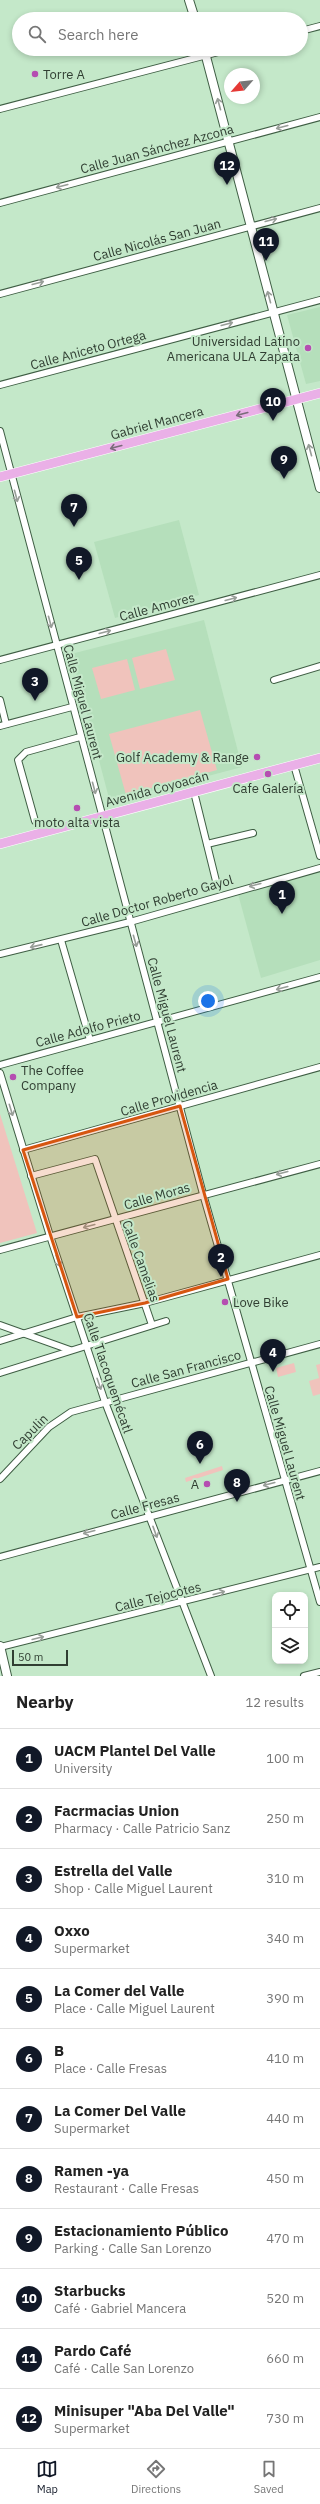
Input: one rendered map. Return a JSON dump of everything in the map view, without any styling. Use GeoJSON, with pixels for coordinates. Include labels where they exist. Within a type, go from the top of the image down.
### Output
{"type":"FeatureCollection","features":[{"type":"Feature","properties":{"kind":"main road","name":"Gabriel Mancera"},"geometry":{"type":"LineString","coordinates":[[0,477],[320,393]]}},
{"type":"Feature","properties":{"kind":"main road","name":"Avenida Coyoacán"},"geometry":{"type":"LineString","coordinates":[[0,844],[320,758]]}},
{"type":"Feature","properties":{"kind":"street"},"geometry":{"type":"LineString","coordinates":[[189,0],[193,12]]}},
{"type":"Feature","properties":{"kind":"street"},"geometry":{"type":"LineString","coordinates":[[308,29],[320,26]]}},
{"type":"Feature","properties":{"kind":"street"},"geometry":{"type":"LineString","coordinates":[[0,109],[191,56]]}},
{"type":"Feature","properties":{"kind":"street"},"geometry":{"type":"LineString","coordinates":[[206,56],[320,488]]}},
{"type":"Feature","properties":{"kind":"street","name":"Calle Juan Sánchez Azcona"},"geometry":{"type":"LineString","coordinates":[[0,202],[320,117]]}},
{"type":"Feature","properties":{"kind":"street","name":"Calle Nicolás San Juan"},"geometry":{"type":"LineString","coordinates":[[0,294],[320,208]]}},
{"type":"Feature","properties":{"kind":"street","name":"Calle Aniceto Ortega"},"geometry":{"type":"LineString","coordinates":[[0,385],[320,300]]}},
{"type":"Feature","properties":{"kind":"street","name":"Calle Miguel Laurent"},"geometry":{"type":"LineString","coordinates":[[0,431],[10,475],[203,1194],[320,1602]]}},
{"type":"Feature","properties":{"kind":"street","name":"Calle Amores"},"geometry":{"type":"LineString","coordinates":[[0,660],[320,575]]}},
{"type":"Feature","properties":{"kind":"street"},"geometry":{"type":"LineString","coordinates":[[274,680],[320,666]]}},
{"type":"Feature","properties":{"kind":"street"},"geometry":{"type":"LineString","coordinates":[[0,700],[3,725],[72,706]]}},
{"type":"Feature","properties":{"kind":"street"},"geometry":{"type":"LineString","coordinates":[[35,821],[18,760],[26,752],[80,737]]}},
{"type":"Feature","properties":{"kind":"street"},"geometry":{"type":"LineString","coordinates":[[294,765],[320,856]]}},
{"type":"Feature","properties":{"kind":"street"},"geometry":{"type":"LineString","coordinates":[[194,792],[216,881]]}},
{"type":"Feature","properties":{"kind":"street"},"geometry":{"type":"LineString","coordinates":[[207,844],[253,833]]}},
{"type":"Feature","properties":{"kind":"street","name":"Calle Doctor Roberto Gayol"},"geometry":{"type":"LineString","coordinates":[[0,954],[130,922],[320,868]]}},
{"type":"Feature","properties":{"kind":"street"},"geometry":{"type":"LineString","coordinates":[[61,940],[90,1040]]}},
{"type":"Feature","properties":{"kind":"street","name":"Calle Adolfo Prieto"},"geometry":{"type":"LineString","coordinates":[[0,1065],[320,977]]}},
{"type":"Feature","properties":{"kind":"street","name":"Calle Providencia"},"geometry":{"type":"LineString","coordinates":[[23,1150],[320,1067]]}},
{"type":"Feature","properties":{"kind":"street","name":"Calle Tlacoquemécatl"},"geometry":{"type":"LineString","coordinates":[[0,1073],[50,1236],[105,1402],[181,1602],[211,1676]]}},
{"type":"Feature","properties":{"kind":"street","name":"Calle Camelias"},"geometry":{"type":"LineString","coordinates":[[31,1176],[95,1159],[114,1219],[152,1325]]}},
{"type":"Feature","properties":{"kind":"street","name":"Calle Moras"},"geometry":{"type":"LineString","coordinates":[[0,1250],[203,1194],[320,1164]]}},
{"type":"Feature","properties":{"kind":"street"},"geometry":{"type":"LineString","coordinates":[[0,1341],[77,1317],[144,1303],[320,1255]]}},
{"type":"Feature","properties":{"kind":"street"},"geometry":{"type":"LineString","coordinates":[[0,1373],[166,1321]]}},
{"type":"Feature","properties":{"kind":"street"},"geometry":{"type":"LineString","coordinates":[[0,1325],[70,1350]]}},
{"type":"Feature","properties":{"kind":"street","name":"Calle San Francisco"},"geometry":{"type":"LineString","coordinates":[[105,1402],[320,1344]]}},
{"type":"Feature","properties":{"kind":"street","name":"Capulin"},"geometry":{"type":"LineString","coordinates":[[0,1479],[49,1427],[60,1419],[86,1407],[105,1402]]}},
{"type":"Feature","properties":{"kind":"street","name":"Calle Fresas"},"geometry":{"type":"LineString","coordinates":[[0,1557],[320,1471]]}},
{"type":"Feature","properties":{"kind":"street","name":"Calle Tejocotes"},"geometry":{"type":"LineString","coordinates":[[0,1647],[320,1567]]}},
{"type":"Feature","properties":{"kind":"street"},"geometry":{"type":"LineString","coordinates":[[0,1647],[6,1673]]}},
{"type":"Feature","properties":{"kind":"street"},"geometry":{"type":"LineString","coordinates":[[304,1676],[320,1672]]}},
{"type":"Feature","properties":{"kind":"highlighted area"},"geometry":{"type":"Polygon","coordinates":[[[180,1106],[228,1279],[145,1303],[77,1317],[23,1150],[180,1106]]]}},
{"type":"Feature","properties":{"kind":"shaded area","name":"Universidad Latino Americana ULA Zapata"},"geometry":{"type":"Polygon","coordinates":[[[320,307],[320,381],[306,384],[287,315],[320,307]]]}},
{"type":"Feature","properties":{"kind":"shaded area"},"geometry":{"type":"Polygon","coordinates":[[[179,520],[199,595],[115,618],[94,542],[179,520]]]}},
{"type":"Feature","properties":{"kind":"shaded area"},"geometry":{"type":"Polygon","coordinates":[[[204,620],[242,767],[110,802],[71,654],[204,620]]]}},
{"type":"Feature","properties":{"kind":"shaded area"},"geometry":{"type":"Polygon","coordinates":[[[166,649],[175,680],[140,689],[132,658],[166,649]]]}},
{"type":"Feature","properties":{"kind":"shaded area"},"geometry":{"type":"Polygon","coordinates":[[[127,659],[135,690],[101,699],[92,668],[127,659]]]}},
{"type":"Feature","properties":{"kind":"shaded area"},"geometry":{"type":"Polygon","coordinates":[[[200,710],[217,770],[126,795],[109,734],[200,710]]]}},
{"type":"Feature","properties":{"kind":"shaded area"},"geometry":{"type":"Polygon","coordinates":[[[320,871],[320,960],[261,978],[238,894],[320,871]]]}},
{"type":"Feature","properties":{"kind":"shaded area"},"geometry":{"type":"Polygon","coordinates":[[[0,1114],[37,1233],[0,1243],[0,1114]]]}},
{"type":"Feature","properties":{"kind":"shaded area"},"geometry":{"type":"Polygon","coordinates":[[[294,1363],[296,1372],[278,1377],[276,1368],[294,1363]]]}},
{"type":"Feature","properties":{"kind":"shaded area"},"geometry":{"type":"Polygon","coordinates":[[[320,1364],[320,1394],[313,1396],[309,1381],[319,1378],[316,1365],[320,1364]]]}},
{"type":"Feature","properties":{"kind":"shaded area"},"geometry":{"type":"Polygon","coordinates":[[[222,1466],[223,1470],[186,1482],[185,1478],[222,1466]]]}},
{"type":"Feature","properties":{"kind":"place","name":"Torre A"},"geometry":{"type":"Point","coordinates":[35,74]}},
{"type":"Feature","properties":{"kind":"place","name":"Minisuper \"Aba Del Valle\""},"geometry":{"type":"Point","coordinates":[227,185]}},
{"type":"Feature","properties":{"kind":"place","name":"Pardo Café"},"geometry":{"type":"Point","coordinates":[266,261]}},
{"type":"Feature","properties":{"kind":"place","name":"Universidad Latino Americana ULA Zapata"},"geometry":{"type":"Point","coordinates":[308,348]}},
{"type":"Feature","properties":{"kind":"place","name":"Starbucks"},"geometry":{"type":"Point","coordinates":[273,421]}},
{"type":"Feature","properties":{"kind":"place","name":"Estacionamiento Público"},"geometry":{"type":"Point","coordinates":[284,479]}},
{"type":"Feature","properties":{"kind":"place","name":"La Comer Del Valle"},"geometry":{"type":"Point","coordinates":[74,527]}},
{"type":"Feature","properties":{"kind":"place","name":"La Comer del Valle"},"geometry":{"type":"Point","coordinates":[79,580]}},
{"type":"Feature","properties":{"kind":"place","name":"Estrella del Valle"},"geometry":{"type":"Point","coordinates":[35,701]}},
{"type":"Feature","properties":{"kind":"place","name":"Golf Academy & Range"},"geometry":{"type":"Point","coordinates":[257,757]}},
{"type":"Feature","properties":{"kind":"place","name":"Cafe Galería"},"geometry":{"type":"Point","coordinates":[268,774]}},
{"type":"Feature","properties":{"kind":"place","name":"moto alta vista"},"geometry":{"type":"Point","coordinates":[77,808]}},
{"type":"Feature","properties":{"kind":"place","name":"UACM Plantel Del Valle"},"geometry":{"type":"Point","coordinates":[282,914]}},
{"type":"Feature","properties":{"kind":"place","name":"The Coffee Company"},"geometry":{"type":"Point","coordinates":[13,1077]}},
{"type":"Feature","properties":{"kind":"place","name":"Facrmacias Union"},"geometry":{"type":"Point","coordinates":[221,1277]}},
{"type":"Feature","properties":{"kind":"place","name":"Love Bike"},"geometry":{"type":"Point","coordinates":[225,1302]}},
{"type":"Feature","properties":{"kind":"place","name":"Oxxo"},"geometry":{"type":"Point","coordinates":[273,1372]}},
{"type":"Feature","properties":{"kind":"place","name":"B"},"geometry":{"type":"Point","coordinates":[200,1464]}},
{"type":"Feature","properties":{"kind":"place","name":"A"},"geometry":{"type":"Point","coordinates":[207,1484]}},
{"type":"Feature","properties":{"kind":"place","name":"Ramen -ya"},"geometry":{"type":"Point","coordinates":[237,1502]}}]}
